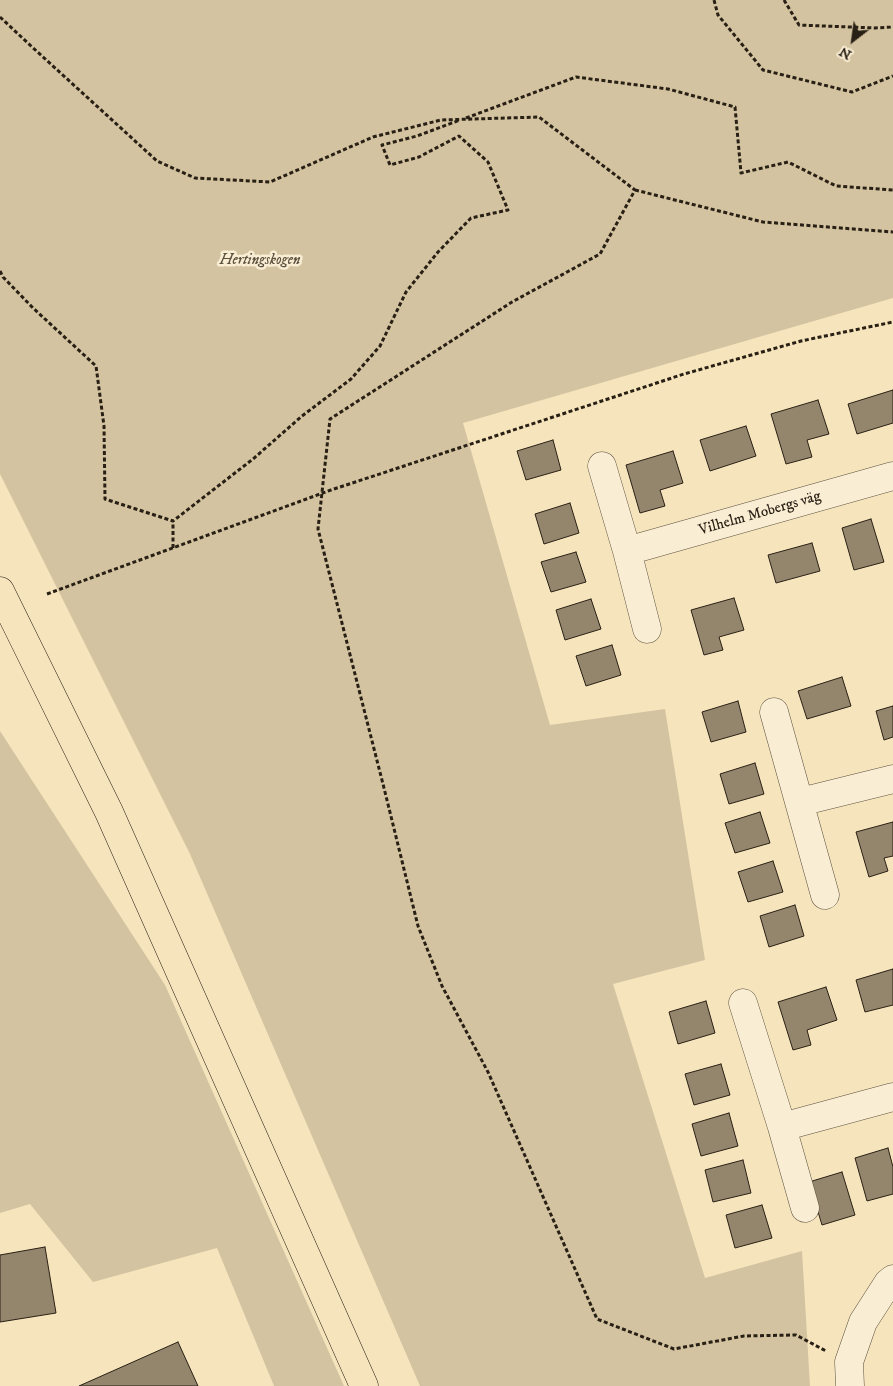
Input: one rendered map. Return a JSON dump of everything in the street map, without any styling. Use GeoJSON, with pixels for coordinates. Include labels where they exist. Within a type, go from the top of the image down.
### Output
{"type":"FeatureCollection","features":[{"type":"Feature","properties":{"kind":"main road"},"geometry":{"type":"LineString","coordinates":[[0,591],[109,812],[364,1386]]}},
{"type":"Feature","properties":{"kind":"street"},"geometry":{"type":"LineString","coordinates":[[602,466],[647,629]]}},
{"type":"Feature","properties":{"kind":"street","name":"Vilhelm Mobergs väg"},"geometry":{"type":"LineString","coordinates":[[627,551],[893,476]]}},
{"type":"Feature","properties":{"kind":"street"},"geometry":{"type":"LineString","coordinates":[[774,712],[825,895]]}},
{"type":"Feature","properties":{"kind":"street"},"geometry":{"type":"LineString","coordinates":[[800,802],[893,779]]}},
{"type":"Feature","properties":{"kind":"street"},"geometry":{"type":"LineString","coordinates":[[743,1003],[805,1208]]}},
{"type":"Feature","properties":{"kind":"street"},"geometry":{"type":"LineString","coordinates":[[782,1127],[893,1097]]}},
{"type":"Feature","properties":{"kind":"street"},"geometry":{"type":"LineString","coordinates":[[850,1374],[864,1322],[893,1279]]}},
{"type":"Feature","properties":{"kind":"path"},"geometry":{"type":"LineString","coordinates":[[714,0],[718,15],[763,70],[852,92],[893,76]]}},
{"type":"Feature","properties":{"kind":"path"},"geometry":{"type":"LineString","coordinates":[[784,0],[799,25],[893,27]]}},
{"type":"Feature","properties":{"kind":"path"},"geometry":{"type":"LineString","coordinates":[[0,17],[158,161],[195,178],[270,182],[373,137],[442,120],[539,117],[635,190],[763,222],[893,232]]}},
{"type":"Feature","properties":{"kind":"path"},"geometry":{"type":"LineString","coordinates":[[173,521],[253,459],[302,416],[351,379],[380,346],[406,292],[438,252],[471,218],[508,210],[488,162],[459,136],[419,157],[390,166],[382,145],[417,136],[576,77],[668,90],[735,107],[741,173],[788,162],[836,186],[893,190]]}},
{"type":"Feature","properties":{"kind":"path"},"geometry":{"type":"LineString","coordinates":[[635,190],[600,254],[512,302],[330,419],[318,529],[418,926],[442,986],[488,1072],[597,1319],[674,1349],[744,1336],[796,1335],[850,1374]]}},
{"type":"Feature","properties":{"kind":"path"},"geometry":{"type":"LineString","coordinates":[[0,271],[3,277],[33,308],[96,366],[104,426],[105,499],[173,521]]}},
{"type":"Feature","properties":{"kind":"path"},"geometry":{"type":"LineString","coordinates":[[47,594],[322,493],[684,374],[801,341],[893,322]]}},
{"type":"Feature","properties":{"kind":"path"},"geometry":{"type":"LineString","coordinates":[[173,521],[173,548]]}},
{"type":"Feature","properties":{"kind":"green space","name":"Hertingskogen"},"geometry":{"type":"Polygon","coordinates":[[[0,0],[893,0],[893,298],[463,423],[550,725],[665,709],[705,960],[613,984],[705,1278],[802,1251],[810,1386],[420,1386],[190,854],[0,474],[0,0]]]}},
{"type":"Feature","properties":{"kind":"green space"},"geometry":{"type":"Polygon","coordinates":[[[0,731],[165,985],[344,1386],[274,1386],[217,1248],[93,1282],[30,1204],[0,1213],[0,731]]]}},
{"type":"Feature","properties":{"kind":"building"},"geometry":{"type":"Polygon","coordinates":[[[893,390],[893,423],[857,434],[848,404],[893,390]]]}},
{"type":"Feature","properties":{"kind":"building"},"geometry":{"type":"Polygon","coordinates":[[[818,400],[829,434],[807,440],[812,457],[786,464],[771,414],[818,400]]]}},
{"type":"Feature","properties":{"kind":"building"},"geometry":{"type":"Polygon","coordinates":[[[746,426],[756,456],[710,471],[700,440],[746,426]]]}},
{"type":"Feature","properties":{"kind":"building"},"geometry":{"type":"Polygon","coordinates":[[[553,440],[561,470],[526,480],[517,451],[553,440]]]}},
{"type":"Feature","properties":{"kind":"building"},"geometry":{"type":"Polygon","coordinates":[[[673,451],[683,483],[660,490],[665,506],[640,513],[626,465],[673,451]]]}},
{"type":"Feature","properties":{"kind":"building"},"geometry":{"type":"Polygon","coordinates":[[[570,503],[579,533],[544,544],[535,514],[570,503]]]}},
{"type":"Feature","properties":{"kind":"building"},"geometry":{"type":"Polygon","coordinates":[[[871,519],[884,562],[854,570],[842,528],[871,519]]]}},
{"type":"Feature","properties":{"kind":"building"},"geometry":{"type":"Polygon","coordinates":[[[812,543],[820,571],[776,583],[768,555],[812,543]]]}},
{"type":"Feature","properties":{"kind":"building"},"geometry":{"type":"Polygon","coordinates":[[[576,552],[586,582],[551,592],[541,562],[576,552]]]}},
{"type":"Feature","properties":{"kind":"building"},"geometry":{"type":"Polygon","coordinates":[[[734,598],[744,630],[719,637],[723,650],[704,655],[691,610],[734,598]]]}},
{"type":"Feature","properties":{"kind":"building"},"geometry":{"type":"Polygon","coordinates":[[[591,599],[601,629],[565,640],[556,610],[591,599]]]}},
{"type":"Feature","properties":{"kind":"building"},"geometry":{"type":"Polygon","coordinates":[[[612,645],[621,675],[586,686],[576,656],[612,645]]]}},
{"type":"Feature","properties":{"kind":"building"},"geometry":{"type":"Polygon","coordinates":[[[842,677],[851,706],[807,719],[798,691],[842,677]]]}},
{"type":"Feature","properties":{"kind":"building"},"geometry":{"type":"Polygon","coordinates":[[[738,701],[746,732],[711,742],[702,712],[738,701]]]}},
{"type":"Feature","properties":{"kind":"building"},"geometry":{"type":"Polygon","coordinates":[[[893,706],[893,737],[884,740],[876,711],[893,706]]]}},
{"type":"Feature","properties":{"kind":"building"},"geometry":{"type":"Polygon","coordinates":[[[755,763],[764,794],[729,804],[720,774],[755,763]]]}},
{"type":"Feature","properties":{"kind":"building"},"geometry":{"type":"Polygon","coordinates":[[[760,812],[770,843],[735,853],[725,823],[760,812]]]}},
{"type":"Feature","properties":{"kind":"building"},"geometry":{"type":"Polygon","coordinates":[[[893,822],[893,856],[884,858],[888,871],[869,877],[856,832],[893,822]]]}},
{"type":"Feature","properties":{"kind":"building"},"geometry":{"type":"Polygon","coordinates":[[[773,861],[783,892],[748,902],[738,872],[773,861]]]}},
{"type":"Feature","properties":{"kind":"building"},"geometry":{"type":"Polygon","coordinates":[[[795,905],[804,936],[769,947],[760,916],[795,905]]]}},
{"type":"Feature","properties":{"kind":"building"},"geometry":{"type":"Polygon","coordinates":[[[893,969],[893,1005],[865,1012],[856,980],[893,969]]]}},
{"type":"Feature","properties":{"kind":"building"},"geometry":{"type":"Polygon","coordinates":[[[826,987],[837,1020],[807,1030],[811,1045],[793,1050],[778,1002],[826,987]]]}},
{"type":"Feature","properties":{"kind":"building"},"geometry":{"type":"Polygon","coordinates":[[[706,1001],[715,1033],[678,1044],[669,1012],[706,1001]]]}},
{"type":"Feature","properties":{"kind":"building"},"geometry":{"type":"Polygon","coordinates":[[[721,1064],[730,1095],[694,1105],[685,1074],[721,1064]]]}},
{"type":"Feature","properties":{"kind":"building"},"geometry":{"type":"Polygon","coordinates":[[[729,1113],[738,1146],[701,1156],[692,1124],[729,1113]]]}},
{"type":"Feature","properties":{"kind":"building"},"geometry":{"type":"Polygon","coordinates":[[[888,1148],[893,1167],[893,1194],[867,1201],[855,1158],[888,1148]]]}},
{"type":"Feature","properties":{"kind":"building"},"geometry":{"type":"Polygon","coordinates":[[[743,1160],[751,1193],[713,1202],[705,1170],[743,1160]]]}},
{"type":"Feature","properties":{"kind":"building"},"geometry":{"type":"Polygon","coordinates":[[[842,1172],[855,1215],[822,1225],[809,1182],[842,1172]]]}},
{"type":"Feature","properties":{"kind":"building"},"geometry":{"type":"Polygon","coordinates":[[[762,1205],[772,1238],[735,1248],[726,1215],[762,1205]]]}},
{"type":"Feature","properties":{"kind":"building"},"geometry":{"type":"Polygon","coordinates":[[[45,1247],[56,1313],[0,1322],[0,1255],[45,1247]]]}},
{"type":"Feature","properties":{"kind":"building"},"geometry":{"type":"Polygon","coordinates":[[[178,1342],[198,1386],[79,1386],[178,1342]]]}}]}
